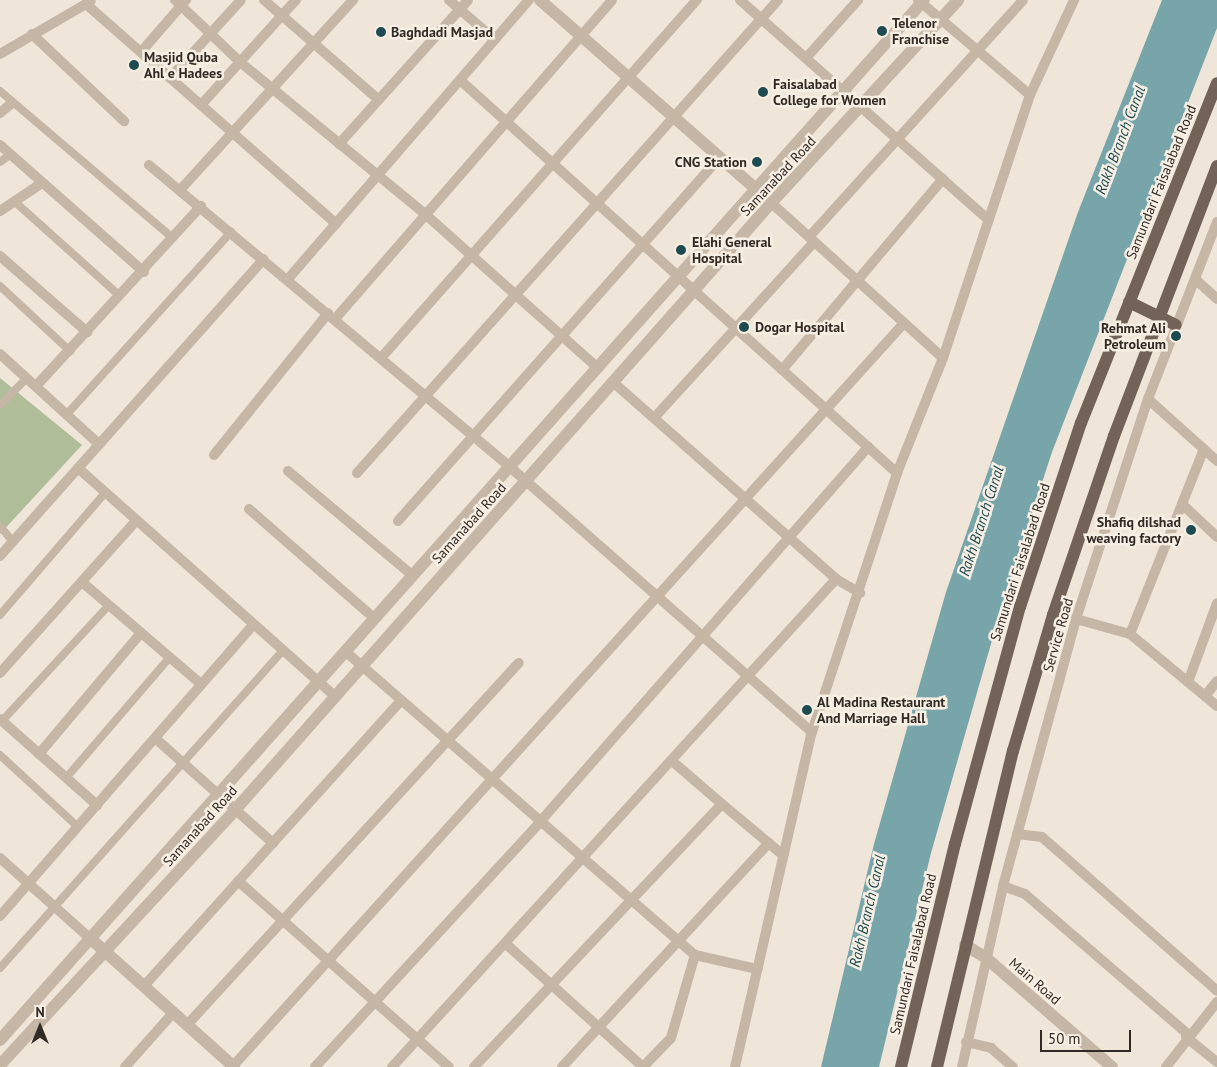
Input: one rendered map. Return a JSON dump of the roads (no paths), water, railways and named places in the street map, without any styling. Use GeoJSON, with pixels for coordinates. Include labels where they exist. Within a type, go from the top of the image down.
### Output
{"type":"FeatureCollection","features":[{"type":"Feature","properties":{"kind":"main road","name":"Samundari Faisalabad Road"},"geometry":{"type":"LineString","coordinates":[[901,1067],[962,815],[1020,607],[1081,423],[1217,83]]}},
{"type":"Feature","properties":{"kind":"main road"},"geometry":{"type":"LineString","coordinates":[[937,1067],[965,945],[1053,615],[1114,436],[1162,316],[1217,166]]}},
{"type":"Feature","properties":{"kind":"main road"},"geometry":{"type":"LineString","coordinates":[[1129,302],[1162,316],[1176,325]]}},
{"type":"Feature","properties":{"kind":"street"},"geometry":{"type":"LineString","coordinates":[[170,78],[241,0]]}},
{"type":"Feature","properties":{"kind":"street"},"geometry":{"type":"LineString","coordinates":[[264,0],[379,100]]}},
{"type":"Feature","properties":{"kind":"street"},"geometry":{"type":"LineString","coordinates":[[201,105],[296,0]]}},
{"type":"Feature","properties":{"kind":"street"},"geometry":{"type":"LineString","coordinates":[[180,189],[315,44],[353,0]]}},
{"type":"Feature","properties":{"kind":"street"},"geometry":{"type":"LineString","coordinates":[[449,0],[494,39]]}},
{"type":"Feature","properties":{"kind":"street"},"geometry":{"type":"LineString","coordinates":[[339,144],[468,0]]}},
{"type":"Feature","properties":{"kind":"street"},"geometry":{"type":"LineString","coordinates":[[288,279],[529,0]]}},
{"type":"Feature","properties":{"kind":"street"},"geometry":{"type":"LineString","coordinates":[[540,0],[673,118],[720,157],[943,358]]}},
{"type":"Feature","properties":{"kind":"street"},"geometry":{"type":"LineString","coordinates":[[214,455],[331,316],[425,214],[612,0]]}},
{"type":"Feature","properties":{"kind":"street"},"geometry":{"type":"LineString","coordinates":[[381,358],[697,0]]}},
{"type":"Feature","properties":{"kind":"street"},"geometry":{"type":"LineString","coordinates":[[740,0],[989,220]]}},
{"type":"Feature","properties":{"kind":"street"},"geometry":{"type":"LineString","coordinates":[[357,473],[778,0]]}},
{"type":"Feature","properties":{"kind":"street"},"geometry":{"type":"LineString","coordinates":[[806,58],[858,0]]}},
{"type":"Feature","properties":{"kind":"street","name":"Samanabad Road"},"geometry":{"type":"LineString","coordinates":[[0,1065],[235,810],[696,292],[771,203],[862,107],[958,0]]}},
{"type":"Feature","properties":{"kind":"street"},"geometry":{"type":"LineString","coordinates":[[654,418],[1023,0]]}},
{"type":"Feature","properties":{"kind":"street"},"geometry":{"type":"LineString","coordinates":[[735,1067],[812,732],[860,594],[897,474],[943,358],[1030,95],[1074,0]]}},
{"type":"Feature","properties":{"kind":"street"},"geometry":{"type":"LineString","coordinates":[[921,1],[1030,95]]}},
{"type":"Feature","properties":{"kind":"street","name":"Samanabad Road"},"geometry":{"type":"LineString","coordinates":[[0,1040],[844,92],[921,1]]}},
{"type":"Feature","properties":{"kind":"street"},"geometry":{"type":"LineString","coordinates":[[0,54],[89,2],[141,52],[336,224]]}},
{"type":"Feature","properties":{"kind":"street"},"geometry":{"type":"LineString","coordinates":[[141,52],[180,2],[240,62],[425,214],[470,257],[598,368]]}},
{"type":"Feature","properties":{"kind":"street"},"geometry":{"type":"LineString","coordinates":[[32,34],[124,121]]}},
{"type":"Feature","properties":{"kind":"street"},"geometry":{"type":"LineString","coordinates":[[460,80],[897,474]]}},
{"type":"Feature","properties":{"kind":"street"},"geometry":{"type":"LineString","coordinates":[[0,91],[173,238]]}},
{"type":"Feature","properties":{"kind":"street"},"geometry":{"type":"LineString","coordinates":[[0,113],[12,103]]}},
{"type":"Feature","properties":{"kind":"street"},"geometry":{"type":"LineString","coordinates":[[0,145],[144,272]]}},
{"type":"Feature","properties":{"kind":"street"},"geometry":{"type":"LineString","coordinates":[[0,162],[11,154]]}},
{"type":"Feature","properties":{"kind":"street"},"geometry":{"type":"LineString","coordinates":[[398,521],[720,157]]}},
{"type":"Feature","properties":{"kind":"street"},"geometry":{"type":"LineString","coordinates":[[149,165],[202,206],[527,481],[812,732]]}},
{"type":"Feature","properties":{"kind":"street"},"geometry":{"type":"LineString","coordinates":[[782,370],[943,179]]}},
{"type":"Feature","properties":{"kind":"street"},"geometry":{"type":"LineString","coordinates":[[0,210],[42,183]]}},
{"type":"Feature","properties":{"kind":"street"},"geometry":{"type":"LineString","coordinates":[[14,201],[120,296]]}},
{"type":"Feature","properties":{"kind":"street"},"geometry":{"type":"LineString","coordinates":[[37,385],[144,272],[202,206]]}},
{"type":"Feature","properties":{"kind":"street","name":"Service Road"},"geometry":{"type":"LineString","coordinates":[[962,1067],[984,956],[1076,619],[1148,399],[1217,222]]}},
{"type":"Feature","properties":{"kind":"street"},"geometry":{"type":"LineString","coordinates":[[68,412],[231,232]]}},
{"type":"Feature","properties":{"kind":"street"},"geometry":{"type":"LineString","coordinates":[[0,256],[88,332]]}},
{"type":"Feature","properties":{"kind":"street"},"geometry":{"type":"LineString","coordinates":[[0,556],[264,259]]}},
{"type":"Feature","properties":{"kind":"street"},"geometry":{"type":"LineString","coordinates":[[1195,279],[1217,299]]}},
{"type":"Feature","properties":{"kind":"street"},"geometry":{"type":"LineString","coordinates":[[0,286],[70,351]]}},
{"type":"Feature","properties":{"kind":"street"},"geometry":{"type":"LineString","coordinates":[[0,858],[233,1066],[656,594],[904,323]]}},
{"type":"Feature","properties":{"kind":"street"},"geometry":{"type":"LineString","coordinates":[[0,354],[68,412],[99,444]]}},
{"type":"Feature","properties":{"kind":"street"},"geometry":{"type":"LineString","coordinates":[[0,405],[27,378]]}},
{"type":"Feature","properties":{"kind":"street"},"geometry":{"type":"LineString","coordinates":[[614,383],[836,579],[860,594]]}},
{"type":"Feature","properties":{"kind":"street"},"geometry":{"type":"LineString","coordinates":[[1148,399],[1217,460]]}},
{"type":"Feature","properties":{"kind":"street"},"geometry":{"type":"LineString","coordinates":[[315,1067],[539,823],[868,448]]}},
{"type":"Feature","properties":{"kind":"street"},"geometry":{"type":"LineString","coordinates":[[1130,634],[1204,450]]}},
{"type":"Feature","properties":{"kind":"street"},"geometry":{"type":"LineString","coordinates":[[78,468],[318,683],[335,696]]}},
{"type":"Feature","properties":{"kind":"street"},"geometry":{"type":"LineString","coordinates":[[288,471],[413,576]]}},
{"type":"Feature","properties":{"kind":"street"},"geometry":{"type":"LineString","coordinates":[[0,616],[105,493]]}},
{"type":"Feature","properties":{"kind":"street"},"geometry":{"type":"LineString","coordinates":[[1182,504],[1217,536]]}},
{"type":"Feature","properties":{"kind":"street"},"geometry":{"type":"LineString","coordinates":[[249,509],[375,619]]}},
{"type":"Feature","properties":{"kind":"street"},"geometry":{"type":"LineString","coordinates":[[0,673],[136,521]]}},
{"type":"Feature","properties":{"kind":"street"},"geometry":{"type":"LineString","coordinates":[[0,526],[12,542]]}},
{"type":"Feature","properties":{"kind":"street"},"geometry":{"type":"LineString","coordinates":[[392,1067],[750,676],[836,579]]}},
{"type":"Feature","properties":{"kind":"street"},"geometry":{"type":"LineString","coordinates":[[82,582],[201,684]]}},
{"type":"Feature","properties":{"kind":"street"},"geometry":{"type":"LineString","coordinates":[[1188,682],[1217,603]]}},
{"type":"Feature","properties":{"kind":"street"},"geometry":{"type":"LineString","coordinates":[[97,805],[1,720],[108,605]]}},
{"type":"Feature","properties":{"kind":"street"},"geometry":{"type":"LineString","coordinates":[[1076,619],[1130,634],[1217,706]]}},
{"type":"Feature","properties":{"kind":"street"},"geometry":{"type":"LineString","coordinates":[[0,916],[253,624]]}},
{"type":"Feature","properties":{"kind":"street"},"geometry":{"type":"LineString","coordinates":[[39,754],[141,633]]}},
{"type":"Feature","properties":{"kind":"street"},"geometry":{"type":"LineString","coordinates":[[0,968],[282,650]]}},
{"type":"Feature","properties":{"kind":"street"},"geometry":{"type":"LineString","coordinates":[[346,652],[581,860],[627,900],[680,940],[694,955],[757,969]]}},
{"type":"Feature","properties":{"kind":"street"},"geometry":{"type":"LineString","coordinates":[[66,778],[170,657]]}},
{"type":"Feature","properties":{"kind":"street"},"geometry":{"type":"LineString","coordinates":[[187,1025],[445,740],[519,663]]}},
{"type":"Feature","properties":{"kind":"street"},"geometry":{"type":"LineString","coordinates":[[1205,696],[1217,681]]}},
{"type":"Feature","properties":{"kind":"street"},"geometry":{"type":"LineString","coordinates":[[144,986],[401,701]]}},
{"type":"Feature","properties":{"kind":"street"},"geometry":{"type":"LineString","coordinates":[[155,738],[273,843]]}},
{"type":"Feature","properties":{"kind":"street"},"geometry":{"type":"LineString","coordinates":[[0,755],[78,827]]}},
{"type":"Feature","properties":{"kind":"street"},"geometry":{"type":"LineString","coordinates":[[672,761],[784,855]]}},
{"type":"Feature","properties":{"kind":"street"},"geometry":{"type":"LineString","coordinates":[[474,1067],[552,985],[627,900],[722,804]]}},
{"type":"Feature","properties":{"kind":"street"},"geometry":{"type":"LineString","coordinates":[[1017,834],[1042,837],[1217,991]]}},
{"type":"Feature","properties":{"kind":"street"},"geometry":{"type":"LineString","coordinates":[[562,1067],[597,1026],[680,940],[769,843]]}},
{"type":"Feature","properties":{"kind":"street"},"geometry":{"type":"LineString","coordinates":[[238,881],[449,1067]]}},
{"type":"Feature","properties":{"kind":"street"},"geometry":{"type":"LineString","coordinates":[[1002,886],[1025,894],[1217,1062]]}},
{"type":"Feature","properties":{"kind":"street"},"geometry":{"type":"LineString","coordinates":[[506,944],[643,1067],[671,1038],[694,955]]}},
{"type":"Feature","properties":{"kind":"street","name":"Main Road"},"geometry":{"type":"LineString","coordinates":[[965,945],[984,956],[1112,1067]]}},
{"type":"Feature","properties":{"kind":"street"},"geometry":{"type":"LineString","coordinates":[[1166,1067],[1187,1036],[1217,1002]]}},
{"type":"Feature","properties":{"kind":"street"},"geometry":{"type":"LineString","coordinates":[[125,1067],[173,1013]]}},
{"type":"Feature","properties":{"kind":"street"},"geometry":{"type":"LineString","coordinates":[[966,1042],[991,1048],[1013,1067]]}},
{"type":"Feature","properties":{"kind":"water","name":"Rakh Branch Canal"},"geometry":{"type":"Polygon","coordinates":[[[1162,0],[1217,0],[1217,28],[1052,452],[1003,602],[931,853],[879,1067],[821,1067],[874,844],[946,592],[1078,212],[1162,0]]]}},
{"type":"Feature","properties":{"kind":"place","name":"Telenor Franchise"},"geometry":{"type":"Point","coordinates":[882,31]}},
{"type":"Feature","properties":{"kind":"place","name":"Baghdadi Masjad"},"geometry":{"type":"Point","coordinates":[381,32]}},
{"type":"Feature","properties":{"kind":"place","name":"Masjid Quba Ahl e Hadees"},"geometry":{"type":"Point","coordinates":[134,65]}},
{"type":"Feature","properties":{"kind":"place","name":"Faisalabad College for Women"},"geometry":{"type":"Point","coordinates":[763,92]}},
{"type":"Feature","properties":{"kind":"place","name":"CNG Station"},"geometry":{"type":"Point","coordinates":[757,162]}},
{"type":"Feature","properties":{"kind":"place","name":"Elahi General Hospital"},"geometry":{"type":"Point","coordinates":[681,250]}},
{"type":"Feature","properties":{"kind":"place","name":"Dogar Hospital"},"geometry":{"type":"Point","coordinates":[744,327]}},
{"type":"Feature","properties":{"kind":"place","name":"Rehmat Ali Petroleum"},"geometry":{"type":"Point","coordinates":[1176,336]}},
{"type":"Feature","properties":{"kind":"place","name":"Shafiq dilshad weaving factory"},"geometry":{"type":"Point","coordinates":[1191,530]}},
{"type":"Feature","properties":{"kind":"place","name":"Al Madina Restaurant And Marriage Hall"},"geometry":{"type":"Point","coordinates":[807,710]}}]}
